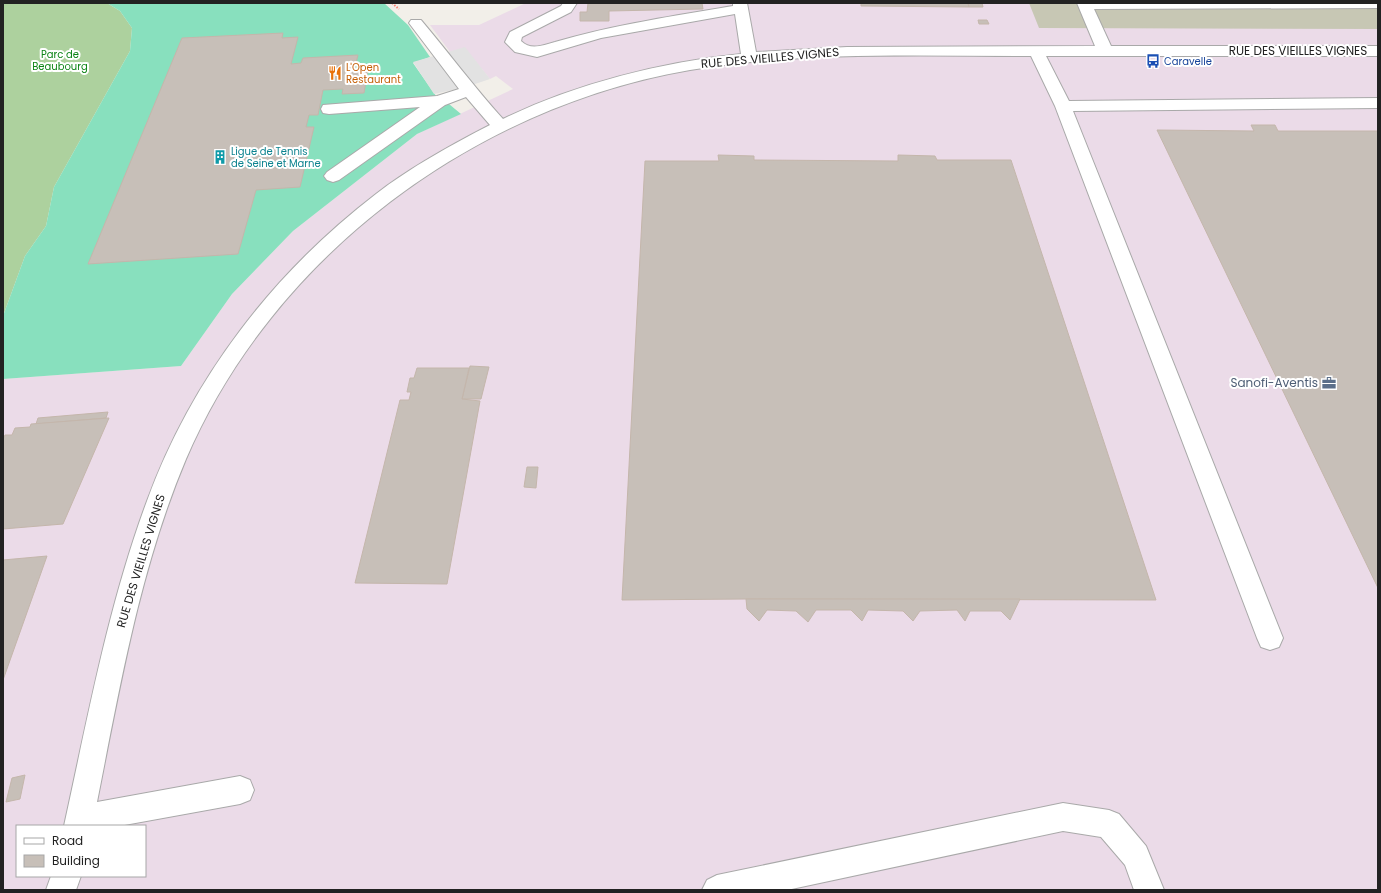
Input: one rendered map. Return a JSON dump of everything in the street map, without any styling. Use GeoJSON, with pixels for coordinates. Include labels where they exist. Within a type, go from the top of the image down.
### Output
{"type":"FeatureCollection","features":[{"type":"Feature","properties":{"kind":"street"},"geometry":{"type":"LineString","coordinates":[[570,3],[566,9],[515,35],[513,42],[520,50],[537,52],[599,34],[741,6],[749,58]]}},
{"type":"Feature","properties":{"kind":"street"},"geometry":{"type":"LineString","coordinates":[[1105,51],[1085,4],[1378,4]]}},
{"type":"Feature","properties":{"kind":"street"},"geometry":{"type":"LineString","coordinates":[[416,23],[442,54],[469,91],[500,126]]}},
{"type":"Feature","properties":{"kind":"street"},"geometry":{"type":"LineString","coordinates":[[1036,51],[1063,106],[1270,638]]}},
{"type":"Feature","properties":{"kind":"street","name":"RUE DES VIEILLES VIGNES"},"geometry":{"type":"LineString","coordinates":[[78,822],[119,634],[154,510],[192,422],[226,362],[248,331],[277,296],[314,256],[342,230],[375,203],[428,165],[500,126],[541,107],[625,80],[685,66],[749,58],[859,52],[1378,51]]}},
{"type":"Feature","properties":{"kind":"street"},"geometry":{"type":"LineString","coordinates":[[329,109],[439,100],[469,91]]}},
{"type":"Feature","properties":{"kind":"street"},"geometry":{"type":"LineString","coordinates":[[333,176],[439,100]]}},
{"type":"Feature","properties":{"kind":"street"},"geometry":{"type":"LineString","coordinates":[[1063,106],[1378,103]]}},
{"type":"Feature","properties":{"kind":"street"},"geometry":{"type":"LineString","coordinates":[[78,822],[240,790]]}},
{"type":"Feature","properties":{"kind":"street"},"geometry":{"type":"LineString","coordinates":[[717,890],[1063,817],[1109,824],[1136,856],[1150,890]]}},
{"type":"Feature","properties":{"kind":"street"},"geometry":{"type":"LineString","coordinates":[[62,890],[66,877]]}},
{"type":"Feature","properties":{"kind":"shaded area"},"geometry":{"type":"Polygon","coordinates":[[[526,3],[1378,3],[1378,890],[3,890],[3,379],[181,366],[232,294],[293,231],[417,134],[513,89],[496,76],[490,79],[465,48],[450,52],[430,25],[479,25],[526,3]]]}},
{"type":"Feature","properties":{"kind":"shaded area"},"geometry":{"type":"Polygon","coordinates":[[[1029,3],[1378,3],[1378,29],[1039,28],[1029,3]]]}},
{"type":"Feature","properties":{"kind":"shaded area"},"geometry":{"type":"Polygon","coordinates":[[[465,47],[490,79],[466,87],[434,94],[413,62],[465,47]]]}},
{"type":"Feature","properties":{"kind":"green space","name":"Parc de Beaubourg"},"geometry":{"type":"Polygon","coordinates":[[[3,3],[107,3],[120,11],[132,28],[130,51],[54,187],[46,226],[25,256],[3,316],[3,3]]]}},
{"type":"Feature","properties":{"kind":"green space"},"geometry":{"type":"Polygon","coordinates":[[[107,3],[384,3],[408,25],[430,57],[413,63],[443,106],[449,104],[461,114],[417,134],[293,231],[232,294],[181,366],[3,379],[3,316],[25,256],[46,226],[54,187],[130,51],[132,28],[120,11],[107,3]]]}},
{"type":"Feature","properties":{"kind":"building"},"geometry":{"type":"Polygon","coordinates":[[[588,3],[702,3],[703,9],[609,11],[609,21],[580,21],[580,12],[587,12],[588,3]]]}},
{"type":"Feature","properties":{"kind":"building"},"geometry":{"type":"Polygon","coordinates":[[[861,3],[968,3],[969,7],[861,6],[861,3]]]}},
{"type":"Feature","properties":{"kind":"building"},"geometry":{"type":"Polygon","coordinates":[[[968,3],[982,3],[983,7],[969,7],[968,3]]]}},
{"type":"Feature","properties":{"kind":"building"},"geometry":{"type":"Polygon","coordinates":[[[978,20],[987,20],[989,24],[979,24],[978,20]]]}},
{"type":"Feature","properties":{"kind":"building","name":"Ligue de Tennis de Seine et Marne"},"geometry":{"type":"Polygon","coordinates":[[[283,33],[282,38],[298,37],[291,64],[301,63],[303,58],[358,55],[354,71],[368,70],[364,93],[342,94],[343,89],[323,90],[318,115],[309,115],[306,127],[314,127],[300,187],[256,190],[238,254],[88,264],[182,38],[283,33]]]}},
{"type":"Feature","properties":{"kind":"building","name":"Sanofi-Aventis"},"geometry":{"type":"Polygon","coordinates":[[[1251,125],[1275,125],[1278,131],[1378,131],[1378,588],[1157,130],[1254,131],[1251,125]]]}},
{"type":"Feature","properties":{"kind":"building"},"geometry":{"type":"Polygon","coordinates":[[[718,155],[754,156],[754,160],[898,161],[898,155],[935,156],[937,160],[1011,160],[1156,600],[622,600],[645,161],[719,161],[718,155]]]}},
{"type":"Feature","properties":{"kind":"building"},"geometry":{"type":"Polygon","coordinates":[[[470,366],[489,367],[481,399],[462,399],[470,366]]]}},
{"type":"Feature","properties":{"kind":"building"},"geometry":{"type":"Polygon","coordinates":[[[417,368],[469,368],[462,399],[480,401],[447,584],[355,583],[400,400],[409,400],[411,392],[407,392],[410,378],[414,378],[417,368]]]}},
{"type":"Feature","properties":{"kind":"building"},"geometry":{"type":"Polygon","coordinates":[[[108,412],[106,418],[36,424],[38,418],[108,412]]]}},
{"type":"Feature","properties":{"kind":"building"},"geometry":{"type":"Polygon","coordinates":[[[109,418],[63,524],[3,529],[3,439],[5,435],[12,435],[15,428],[30,427],[31,424],[109,418]]]}},
{"type":"Feature","properties":{"kind":"building"},"geometry":{"type":"Polygon","coordinates":[[[527,467],[538,467],[536,488],[524,487],[527,467]]]}},
{"type":"Feature","properties":{"kind":"building"},"geometry":{"type":"Polygon","coordinates":[[[47,556],[3,680],[3,560],[47,556]]]}},
{"type":"Feature","properties":{"kind":"building"},"geometry":{"type":"Polygon","coordinates":[[[746,599],[1020,599],[1010,620],[1001,611],[970,611],[965,621],[957,610],[920,611],[913,621],[903,611],[868,610],[862,621],[851,610],[816,610],[808,622],[796,611],[767,610],[759,621],[747,609],[746,599]]]}},
{"type":"Feature","properties":{"kind":"building"},"geometry":{"type":"Polygon","coordinates":[[[25,775],[20,799],[6,802],[12,778],[25,775]]]}},
{"type":"Feature","properties":{"kind":"place","name":"Caravelle"},"geometry":{"type":"Point","coordinates":[1153,61]}},
{"type":"Feature","properties":{"kind":"place","name":"L'Open Restaurant"},"geometry":{"type":"Point","coordinates":[335,73]}},
{"type":"Feature","properties":{"kind":"place","name":"Ligue de Tennis de Seine et Marne"},"geometry":{"type":"Point","coordinates":[220,157]}},
{"type":"Feature","properties":{"kind":"place","name":"Sanofi-Aventis"},"geometry":{"type":"Point","coordinates":[1329,383]}}]}
